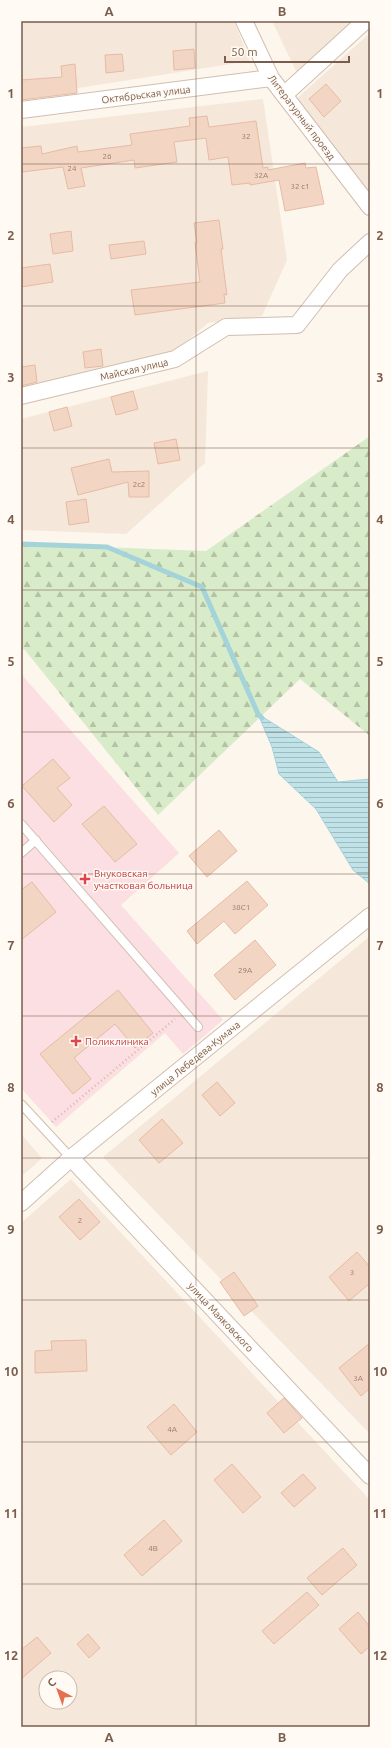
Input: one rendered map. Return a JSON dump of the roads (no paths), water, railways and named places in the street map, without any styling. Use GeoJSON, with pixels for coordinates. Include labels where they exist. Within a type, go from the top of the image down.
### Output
{"type":"FeatureCollection","features":[{"type":"Feature","properties":{"kind":"street","name":"Литературный проезд"},"geometry":{"type":"LineString","coordinates":[[244,21],[271,78],[370,207]]}},
{"type":"Feature","properties":{"kind":"street"},"geometry":{"type":"LineString","coordinates":[[284,95],[366,21]]}},
{"type":"Feature","properties":{"kind":"street","name":"Октябрьская улица"},"geometry":{"type":"LineString","coordinates":[[21,110],[271,78]]}},
{"type":"Feature","properties":{"kind":"street","name":"Майская улица"},"geometry":{"type":"LineString","coordinates":[[21,396],[175,359],[226,327],[297,325],[340,270],[370,242]]}},
{"type":"Feature","properties":{"kind":"street","name":"улица Лебедева-Кумача"},"geometry":{"type":"LineString","coordinates":[[21,1203],[71,1158],[370,916]]}},
{"type":"Feature","properties":{"kind":"street","name":"улица Маяковского"},"geometry":{"type":"LineString","coordinates":[[71,1158],[370,1476]]}},
{"type":"Feature","properties":{"kind":"lane"},"geometry":{"type":"LineString","coordinates":[[21,824],[198,1027]]}},
{"type":"Feature","properties":{"kind":"lane"},"geometry":{"type":"LineString","coordinates":[[21,853],[36,840]]}},
{"type":"Feature","properties":{"kind":"lane"},"geometry":{"type":"LineString","coordinates":[[21,1104],[71,1158]]}},
{"type":"Feature","properties":{"kind":"water"},"geometry":{"type":"Polygon","coordinates":[[[258,714],[319,752],[338,782],[370,779],[370,884],[353,870],[316,809],[279,774],[272,747],[258,714]]]}},
{"type":"Feature","properties":{"kind":"waterway"},"geometry":{"type":"LineString","coordinates":[[21,544],[107,547],[202,587],[258,714],[262,718]]}},
{"type":"Feature","properties":{"kind":"place","name":"Внуковская участковая больница"},"geometry":{"type":"Point","coordinates":[85,879]}},
{"type":"Feature","properties":{"kind":"place","name":"Поликлиника"},"geometry":{"type":"Point","coordinates":[76,1041]}}]}
